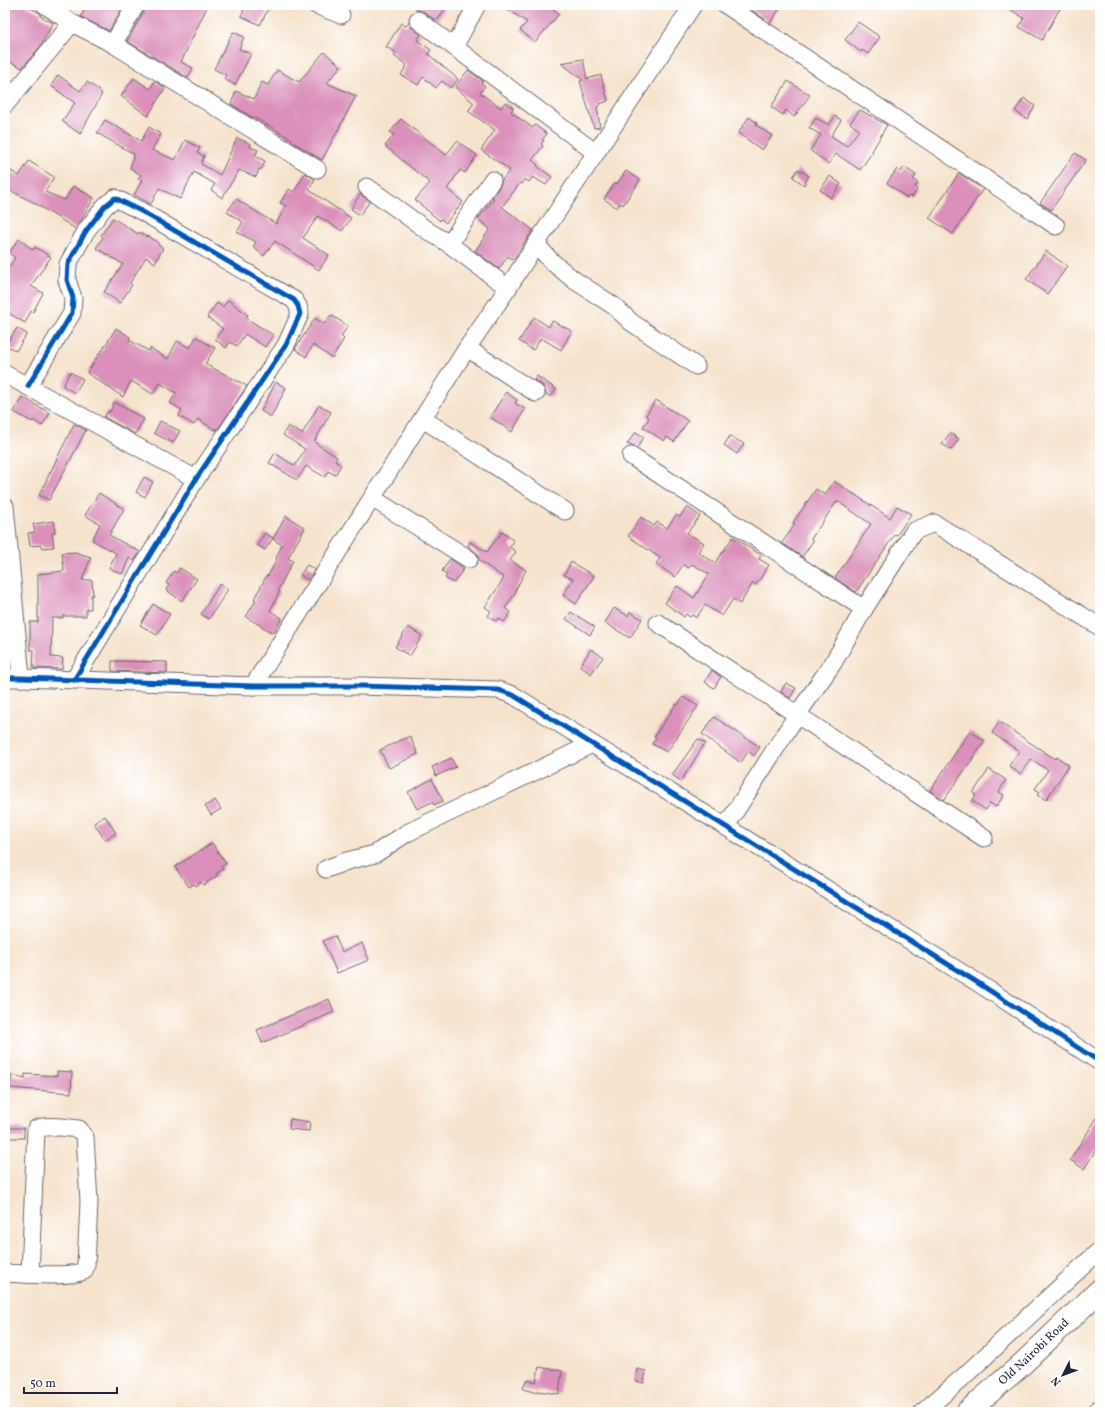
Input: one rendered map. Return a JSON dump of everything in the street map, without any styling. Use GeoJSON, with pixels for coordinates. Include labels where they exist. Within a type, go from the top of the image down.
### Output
{"type":"FeatureCollection","features":[{"type":"Feature","properties":{"kind":"highway","name":"Old Nairobi Road"},"geometry":{"type":"LineString","coordinates":[[967,1412],[1020,1366],[1100,1290]]}},
{"type":"Feature","properties":{"kind":"highway"},"geometry":{"type":"LineString","coordinates":[[992,1412],[993,1404],[1020,1366]]}},
{"type":"Feature","properties":{"kind":"street"},"geometry":{"type":"LineString","coordinates":[[45,5],[72,23],[113,44],[318,169]]}},
{"type":"Feature","properties":{"kind":"street"},"geometry":{"type":"LineString","coordinates":[[113,44],[136,5]]}},
{"type":"Feature","properties":{"kind":"street"},"geometry":{"type":"LineString","coordinates":[[316,5],[341,15]]}},
{"type":"Feature","properties":{"kind":"street"},"geometry":{"type":"LineString","coordinates":[[454,47],[477,5]]}},
{"type":"Feature","properties":{"kind":"street"},"geometry":{"type":"LineString","coordinates":[[253,686],[467,348],[508,288],[693,5]]}},
{"type":"Feature","properties":{"kind":"street"},"geometry":{"type":"LineString","coordinates":[[726,5],[1056,226]]}},
{"type":"Feature","properties":{"kind":"street"},"geometry":{"type":"LineString","coordinates":[[418,20],[596,153]]}},
{"type":"Feature","properties":{"kind":"street"},"geometry":{"type":"LineString","coordinates":[[5,105],[72,23]]}},
{"type":"Feature","properties":{"kind":"street"},"geometry":{"type":"LineString","coordinates":[[449,244],[492,180]]}},
{"type":"Feature","properties":{"kind":"street"},"geometry":{"type":"LineString","coordinates":[[367,187],[428,231],[449,244],[508,288]]}},
{"type":"Feature","properties":{"kind":"street"},"geometry":{"type":"LineString","coordinates":[[28,386],[72,313],[73,298],[67,280],[68,264],[86,231],[105,206],[115,198],[142,211],[294,300],[298,306],[300,314],[286,345],[196,479],[74,680]]}},
{"type":"Feature","properties":{"kind":"street"},"geometry":{"type":"LineString","coordinates":[[536,244],[551,261],[574,280],[614,306],[631,322],[696,366]]}},
{"type":"Feature","properties":{"kind":"street"},"geometry":{"type":"LineString","coordinates":[[467,348],[536,393]]}},
{"type":"Feature","properties":{"kind":"street"},"geometry":{"type":"LineString","coordinates":[[5,374],[196,479]]}},
{"type":"Feature","properties":{"kind":"street"},"geometry":{"type":"LineString","coordinates":[[423,418],[565,511]]}},
{"type":"Feature","properties":{"kind":"street"},"geometry":{"type":"LineString","coordinates":[[631,456],[864,609]]}},
{"type":"Feature","properties":{"kind":"street"},"geometry":{"type":"LineString","coordinates":[[372,498],[469,559]]}},
{"type":"Feature","properties":{"kind":"street"},"geometry":{"type":"LineString","coordinates":[[5,506],[13,678],[253,686],[361,686],[498,690],[513,695],[975,981],[1100,1062]]}},
{"type":"Feature","properties":{"kind":"street"},"geometry":{"type":"LineString","coordinates":[[726,826],[832,663],[864,609],[914,531],[934,523],[1100,627]]}},
{"type":"Feature","properties":{"kind":"street"},"geometry":{"type":"LineString","coordinates":[[658,623],[984,838]]}},
{"type":"Feature","properties":{"kind":"street"},"geometry":{"type":"LineString","coordinates":[[326,869],[347,861],[375,854],[407,833],[592,744]]}},
{"type":"Feature","properties":{"kind":"street"},"geometry":{"type":"LineString","coordinates":[[5,1273],[30,1274],[76,1274],[84,1271],[86,1265],[89,1202],[85,1137],[79,1129],[55,1127],[36,1129],[30,1274]]}},
{"type":"Feature","properties":{"kind":"street"},"geometry":{"type":"LineString","coordinates":[[923,1412],[968,1373],[1100,1250]]}},
{"type":"Feature","properties":{"kind":"building"},"geometry":{"type":"Polygon","coordinates":[[[5,5],[25,5],[53,23],[40,47],[22,68],[5,59],[5,5]]]}},
{"type":"Feature","properties":{"kind":"building"},"geometry":{"type":"Polygon","coordinates":[[[86,5],[124,5],[109,31],[81,17],[86,5]]]}},
{"type":"Feature","properties":{"kind":"building"},"geometry":{"type":"Polygon","coordinates":[[[146,5],[208,5],[181,62],[193,68],[188,78],[127,41],[145,10],[146,5]]]}},
{"type":"Feature","properties":{"kind":"building"},"geometry":{"type":"Polygon","coordinates":[[[246,5],[270,5],[260,25],[241,16],[246,5]]]}},
{"type":"Feature","properties":{"kind":"building"},"geometry":{"type":"Polygon","coordinates":[[[420,5],[447,5],[438,20],[435,20],[424,12],[416,10],[420,5]]]}},
{"type":"Feature","properties":{"kind":"building"},"geometry":{"type":"Polygon","coordinates":[[[501,5],[548,5],[559,14],[535,42],[520,30],[527,22],[501,5]]]}},
{"type":"Feature","properties":{"kind":"building"},"geometry":{"type":"Polygon","coordinates":[[[744,5],[782,5],[770,23],[744,5]]]}},
{"type":"Feature","properties":{"kind":"building"},"geometry":{"type":"Polygon","coordinates":[[[1003,5],[1062,5],[1042,40],[1019,27],[1024,18],[1003,5]]]}},
{"type":"Feature","properties":{"kind":"building"},"geometry":{"type":"Polygon","coordinates":[[[409,22],[412,28],[421,35],[417,40],[431,50],[428,54],[458,79],[451,88],[442,81],[436,88],[423,77],[418,85],[401,75],[407,65],[394,56],[396,53],[386,47],[401,23],[406,26],[409,22]]]}},
{"type":"Feature","properties":{"kind":"building"},"geometry":{"type":"Polygon","coordinates":[[[858,22],[880,37],[868,54],[862,50],[861,52],[845,40],[858,22]]]}},
{"type":"Feature","properties":{"kind":"building"},"geometry":{"type":"Polygon","coordinates":[[[233,32],[244,37],[239,49],[251,54],[235,85],[224,79],[226,75],[214,69],[233,32]]]}},
{"type":"Feature","properties":{"kind":"building"},"geometry":{"type":"Polygon","coordinates":[[[324,52],[341,66],[327,83],[356,96],[322,160],[291,141],[292,139],[231,104],[236,91],[254,99],[262,82],[268,85],[277,70],[299,82],[324,52]]]}},
{"type":"Feature","properties":{"kind":"building"},"geometry":{"type":"Polygon","coordinates":[[[583,59],[587,79],[601,75],[608,101],[597,107],[600,127],[594,128],[580,81],[583,80],[561,63],[583,59]]]}},
{"type":"Feature","properties":{"kind":"building"},"geometry":{"type":"Polygon","coordinates":[[[468,70],[483,81],[481,83],[485,86],[480,93],[501,108],[505,102],[513,108],[511,112],[533,128],[535,125],[547,134],[542,140],[544,141],[541,144],[543,146],[532,160],[538,165],[537,166],[552,177],[546,185],[533,177],[529,182],[525,179],[521,184],[520,183],[502,207],[533,230],[513,260],[508,256],[499,269],[475,251],[490,229],[478,219],[494,199],[492,197],[510,170],[481,150],[495,130],[468,111],[474,103],[455,87],[468,70]]]}},
{"type":"Feature","properties":{"kind":"building"},"geometry":{"type":"Polygon","coordinates":[[[58,75],[80,91],[87,82],[99,90],[102,94],[80,134],[62,121],[75,103],[51,86],[58,75]]]}},
{"type":"Feature","properties":{"kind":"building"},"geometry":{"type":"Polygon","coordinates":[[[134,78],[150,89],[155,81],[165,88],[148,116],[121,96],[134,78]]]}},
{"type":"Feature","properties":{"kind":"building"},"geometry":{"type":"Polygon","coordinates":[[[788,81],[810,95],[794,117],[786,110],[783,115],[771,107],[788,81]]]}},
{"type":"Feature","properties":{"kind":"building"},"geometry":{"type":"Polygon","coordinates":[[[1024,98],[1035,106],[1027,119],[1015,111],[1024,98]]]}},
{"type":"Feature","properties":{"kind":"building"},"geometry":{"type":"Polygon","coordinates":[[[860,110],[887,125],[873,151],[860,170],[836,154],[828,164],[810,150],[821,135],[809,128],[816,118],[829,125],[835,116],[841,120],[831,136],[847,146],[859,130],[850,123],[860,110]]]}},
{"type":"Feature","properties":{"kind":"building"},"geometry":{"type":"Polygon","coordinates":[[[749,117],[757,123],[756,125],[772,136],[762,150],[738,133],[749,117]]]}},
{"type":"Feature","properties":{"kind":"building"},"geometry":{"type":"Polygon","coordinates":[[[401,119],[446,155],[457,141],[477,155],[465,173],[460,170],[447,189],[463,202],[446,223],[441,219],[440,221],[415,200],[430,183],[385,146],[394,135],[390,132],[401,119]]]}},
{"type":"Feature","properties":{"kind":"building"},"geometry":{"type":"Polygon","coordinates":[[[105,120],[141,141],[149,127],[161,134],[152,150],[175,160],[185,140],[200,148],[197,153],[204,156],[201,164],[220,175],[237,138],[251,144],[250,147],[258,150],[255,156],[265,161],[262,169],[259,169],[256,177],[239,170],[222,198],[211,190],[215,184],[194,172],[180,199],[159,188],[151,204],[134,195],[142,180],[138,179],[141,175],[130,168],[134,154],[97,133],[105,120]]]}},
{"type":"Feature","properties":{"kind":"building"},"geometry":{"type":"Polygon","coordinates":[[[1075,153],[1086,160],[1051,210],[1040,203],[1075,153]]]}},
{"type":"Feature","properties":{"kind":"building"},"geometry":{"type":"Polygon","coordinates":[[[29,161],[54,177],[45,192],[65,200],[73,186],[94,198],[76,229],[33,202],[5,188],[5,167],[19,176],[29,161]]]}},
{"type":"Feature","properties":{"kind":"building"},"geometry":{"type":"Polygon","coordinates":[[[904,167],[916,175],[913,179],[918,183],[915,187],[917,190],[912,197],[909,196],[907,198],[887,183],[897,169],[901,172],[904,167]]]}},
{"type":"Feature","properties":{"kind":"building"},"geometry":{"type":"Polygon","coordinates":[[[798,169],[809,176],[804,185],[793,177],[798,169]]]}},
{"type":"Feature","properties":{"kind":"building"},"geometry":{"type":"Polygon","coordinates":[[[626,171],[640,180],[623,205],[620,203],[617,208],[604,199],[615,183],[617,184],[626,171]]]}},
{"type":"Feature","properties":{"kind":"building"},"geometry":{"type":"Polygon","coordinates":[[[305,173],[315,179],[309,190],[351,218],[342,231],[318,216],[303,238],[329,255],[319,270],[275,241],[264,256],[253,247],[256,242],[237,232],[243,222],[227,212],[236,199],[276,224],[286,206],[280,203],[289,189],[294,192],[305,173]]]}},
{"type":"Feature","properties":{"kind":"building"},"geometry":{"type":"Polygon","coordinates":[[[959,173],[983,189],[953,234],[929,218],[959,173]]]}},
{"type":"Feature","properties":{"kind":"building"},"geometry":{"type":"Polygon","coordinates":[[[830,176],[841,184],[831,198],[820,190],[830,176]]]}},
{"type":"Feature","properties":{"kind":"building"},"geometry":{"type":"Polygon","coordinates":[[[360,194],[370,201],[360,215],[351,209],[360,194]]]}},
{"type":"Feature","properties":{"kind":"building"},"geometry":{"type":"Polygon","coordinates":[[[113,218],[138,234],[139,232],[147,237],[148,236],[159,243],[158,245],[163,248],[155,263],[146,257],[130,283],[132,285],[120,303],[104,292],[123,264],[96,248],[103,237],[101,235],[113,218]]]}},
{"type":"Feature","properties":{"kind":"building"},"geometry":{"type":"Polygon","coordinates":[[[19,239],[33,250],[35,247],[51,257],[31,286],[43,293],[33,312],[31,311],[25,323],[5,311],[5,274],[15,258],[9,253],[19,239]]]}},
{"type":"Feature","properties":{"kind":"building"},"geometry":{"type":"Polygon","coordinates":[[[1046,251],[1067,266],[1047,294],[1026,279],[1046,251]]]}},
{"type":"Feature","properties":{"kind":"building"},"geometry":{"type":"Polygon","coordinates":[[[228,300],[248,315],[246,318],[273,335],[265,347],[245,334],[237,346],[230,342],[226,348],[215,339],[223,329],[207,317],[217,303],[223,307],[228,300]]]}},
{"type":"Feature","properties":{"kind":"building"},"geometry":{"type":"Polygon","coordinates":[[[331,315],[348,326],[341,336],[344,339],[332,358],[313,345],[306,357],[295,349],[315,318],[324,324],[331,315]]]}},
{"type":"Feature","properties":{"kind":"building"},"geometry":{"type":"Polygon","coordinates":[[[534,317],[549,327],[552,321],[572,331],[561,350],[541,338],[533,350],[519,341],[534,317]]]}},
{"type":"Feature","properties":{"kind":"building"},"geometry":{"type":"Polygon","coordinates":[[[17,328],[27,334],[16,351],[6,345],[17,328]]]}},
{"type":"Feature","properties":{"kind":"building"},"geometry":{"type":"Polygon","coordinates":[[[116,328],[130,337],[129,340],[149,351],[150,348],[168,359],[177,341],[190,348],[196,337],[215,348],[205,364],[247,386],[217,430],[198,419],[194,425],[179,416],[182,410],[170,403],[176,393],[160,383],[153,394],[131,381],[123,397],[87,373],[116,328]]]}},
{"type":"Feature","properties":{"kind":"building"},"geometry":{"type":"Polygon","coordinates":[[[70,372],[83,379],[75,393],[63,386],[70,372]]]}},
{"type":"Feature","properties":{"kind":"building"},"geometry":{"type":"Polygon","coordinates":[[[537,376],[556,389],[551,397],[546,394],[542,385],[534,380],[537,376]]]}},
{"type":"Feature","properties":{"kind":"building"},"geometry":{"type":"Polygon","coordinates":[[[276,382],[286,388],[271,417],[261,411],[276,382]]]}},
{"type":"Feature","properties":{"kind":"building"},"geometry":{"type":"Polygon","coordinates":[[[506,392],[517,400],[515,403],[525,409],[512,432],[490,417],[506,392]]]}},
{"type":"Feature","properties":{"kind":"building"},"geometry":{"type":"Polygon","coordinates":[[[22,397],[50,413],[42,426],[33,420],[32,422],[14,412],[22,397]]]}},
{"type":"Feature","properties":{"kind":"building"},"geometry":{"type":"Polygon","coordinates":[[[656,400],[688,421],[674,442],[667,437],[664,441],[643,427],[649,418],[646,415],[656,400]]]}},
{"type":"Feature","properties":{"kind":"building"},"geometry":{"type":"Polygon","coordinates":[[[114,402],[144,419],[135,434],[104,417],[108,411],[110,412],[114,402]]]}},
{"type":"Feature","properties":{"kind":"building"},"geometry":{"type":"Polygon","coordinates":[[[319,405],[331,412],[314,442],[337,457],[335,461],[341,465],[335,475],[328,471],[325,477],[306,466],[297,480],[269,463],[275,453],[295,466],[305,449],[283,435],[288,426],[302,434],[319,405]]]}},
{"type":"Feature","properties":{"kind":"building"},"geometry":{"type":"Polygon","coordinates":[[[160,421],[180,431],[173,443],[154,433],[160,421]]]}},
{"type":"Feature","properties":{"kind":"building"},"geometry":{"type":"Polygon","coordinates":[[[74,424],[86,430],[49,500],[39,495],[74,424]]]}},
{"type":"Feature","properties":{"kind":"building"},"geometry":{"type":"Polygon","coordinates":[[[636,432],[644,437],[637,448],[627,444],[636,432]]]}},
{"type":"Feature","properties":{"kind":"building"},"geometry":{"type":"Polygon","coordinates":[[[950,433],[959,439],[951,450],[942,444],[950,433]]]}},
{"type":"Feature","properties":{"kind":"building"},"geometry":{"type":"Polygon","coordinates":[[[730,436],[744,444],[737,454],[724,445],[730,436]]]}},
{"type":"Feature","properties":{"kind":"building"},"geometry":{"type":"Polygon","coordinates":[[[144,477],[153,482],[145,497],[136,492],[144,477]]]}},
{"type":"Feature","properties":{"kind":"building"},"geometry":{"type":"Polygon","coordinates":[[[834,481],[890,518],[897,506],[911,514],[897,535],[895,534],[856,592],[835,578],[871,524],[837,501],[811,539],[813,541],[802,557],[782,543],[795,524],[793,523],[816,489],[825,495],[834,481]]]}},
{"type":"Feature","properties":{"kind":"building"},"geometry":{"type":"Polygon","coordinates":[[[99,493],[124,509],[109,535],[140,552],[134,561],[129,558],[122,574],[109,568],[116,553],[92,540],[100,524],[85,515],[99,493]]]}},
{"type":"Feature","properties":{"kind":"building"},"geometry":{"type":"Polygon","coordinates":[[[687,507],[700,516],[687,533],[704,543],[698,552],[715,563],[733,537],[761,555],[759,559],[769,565],[756,585],[753,583],[740,604],[733,599],[722,616],[705,605],[696,618],[692,615],[690,617],[686,614],[684,617],[665,603],[677,586],[694,598],[709,574],[692,564],[689,568],[683,565],[675,577],[656,564],[660,558],[628,536],[641,517],[654,526],[657,522],[667,528],[676,515],[680,517],[687,507]]]}},
{"type":"Feature","properties":{"kind":"building"},"geometry":{"type":"Polygon","coordinates":[[[286,516],[305,528],[288,558],[293,561],[278,590],[280,591],[270,611],[282,618],[273,633],[246,617],[256,600],[254,599],[277,559],[276,558],[282,545],[273,539],[286,516]]]}},
{"type":"Feature","properties":{"kind":"building"},"geometry":{"type":"Polygon","coordinates":[[[54,521],[55,533],[52,533],[54,547],[41,548],[41,545],[30,546],[28,533],[35,532],[33,524],[54,521]]]}},
{"type":"Feature","properties":{"kind":"building"},"geometry":{"type":"Polygon","coordinates":[[[502,532],[514,541],[510,547],[516,552],[510,560],[526,570],[515,591],[516,592],[505,608],[511,612],[504,622],[499,618],[496,621],[488,616],[491,611],[485,607],[504,578],[479,560],[478,554],[468,546],[470,542],[487,552],[502,532]]]}},
{"type":"Feature","properties":{"kind":"building"},"geometry":{"type":"Polygon","coordinates":[[[265,533],[273,538],[265,550],[257,545],[265,533]]]}},
{"type":"Feature","properties":{"kind":"building"},"geometry":{"type":"Polygon","coordinates":[[[75,552],[91,557],[82,580],[92,580],[93,595],[91,595],[91,609],[86,609],[86,616],[63,616],[63,618],[52,618],[51,657],[63,658],[62,669],[33,668],[34,650],[30,650],[30,622],[38,622],[38,574],[64,571],[62,553],[75,552]]]}},
{"type":"Feature","properties":{"kind":"building"},"geometry":{"type":"Polygon","coordinates":[[[450,559],[464,568],[454,583],[445,578],[447,575],[442,571],[450,559]]]}},
{"type":"Feature","properties":{"kind":"building"},"geometry":{"type":"Polygon","coordinates":[[[571,562],[594,576],[576,604],[563,595],[573,579],[564,575],[571,562]]]}},
{"type":"Feature","properties":{"kind":"building"},"geometry":{"type":"Polygon","coordinates":[[[307,565],[315,570],[308,580],[300,575],[307,565]]]}},
{"type":"Feature","properties":{"kind":"building"},"geometry":{"type":"Polygon","coordinates":[[[180,568],[197,579],[182,601],[166,590],[169,585],[166,583],[174,571],[177,573],[180,568]]]}},
{"type":"Feature","properties":{"kind":"building"},"geometry":{"type":"Polygon","coordinates":[[[220,584],[228,589],[209,619],[201,614],[220,584]]]}},
{"type":"Feature","properties":{"kind":"building"},"geometry":{"type":"Polygon","coordinates":[[[153,604],[170,614],[157,635],[140,625],[153,604]]]}},
{"type":"Feature","properties":{"kind":"building"},"geometry":{"type":"Polygon","coordinates":[[[614,608],[628,616],[630,612],[642,619],[630,638],[605,623],[614,608]]]}},
{"type":"Feature","properties":{"kind":"building"},"geometry":{"type":"Polygon","coordinates":[[[571,612],[595,627],[590,635],[566,619],[571,612]]]}},
{"type":"Feature","properties":{"kind":"building"},"geometry":{"type":"Polygon","coordinates":[[[408,627],[422,636],[410,656],[395,647],[408,627]]]}},
{"type":"Feature","properties":{"kind":"building"},"geometry":{"type":"Polygon","coordinates":[[[591,649],[603,657],[591,674],[580,666],[591,649]]]}},
{"type":"Feature","properties":{"kind":"building"},"geometry":{"type":"Polygon","coordinates":[[[112,661],[167,662],[167,673],[112,671],[112,661]]]}},
{"type":"Feature","properties":{"kind":"building"},"geometry":{"type":"Polygon","coordinates":[[[712,670],[721,677],[714,688],[705,682],[712,670]]]}},
{"type":"Feature","properties":{"kind":"building"},"geometry":{"type":"Polygon","coordinates":[[[786,683],[796,688],[790,698],[781,692],[786,683]]]}},
{"type":"Feature","properties":{"kind":"building"},"geometry":{"type":"Polygon","coordinates":[[[683,697],[698,706],[667,752],[652,744],[656,738],[654,737],[676,704],[678,705],[683,697]]]}},
{"type":"Feature","properties":{"kind":"building"},"geometry":{"type":"Polygon","coordinates":[[[714,717],[760,747],[754,756],[748,751],[741,763],[702,734],[714,717]]]}},
{"type":"Feature","properties":{"kind":"building"},"geometry":{"type":"Polygon","coordinates":[[[999,722],[1055,759],[1057,757],[1069,765],[1046,800],[1037,795],[1040,792],[1035,789],[1048,770],[1031,759],[1020,774],[1009,766],[1019,751],[992,733],[999,722]]]}},
{"type":"Feature","properties":{"kind":"building"},"geometry":{"type":"Polygon","coordinates":[[[970,731],[985,741],[944,800],[930,791],[970,731]]]}},
{"type":"Feature","properties":{"kind":"building"},"geometry":{"type":"Polygon","coordinates":[[[410,736],[418,754],[389,768],[380,750],[410,736]]]}},
{"type":"Feature","properties":{"kind":"building"},"geometry":{"type":"Polygon","coordinates":[[[698,739],[705,743],[681,781],[672,775],[698,739]]]}},
{"type":"Feature","properties":{"kind":"building"},"geometry":{"type":"Polygon","coordinates":[[[451,758],[456,767],[436,776],[432,767],[451,758]]]}},
{"type":"Feature","properties":{"kind":"building"},"geometry":{"type":"Polygon","coordinates":[[[989,769],[1006,780],[999,792],[1004,795],[996,807],[990,803],[986,810],[972,801],[976,795],[973,793],[989,769]]]}},
{"type":"Feature","properties":{"kind":"building"},"geometry":{"type":"Polygon","coordinates":[[[432,779],[443,801],[434,805],[432,802],[417,809],[408,792],[432,779]]]}},
{"type":"Feature","properties":{"kind":"building"},"geometry":{"type":"Polygon","coordinates":[[[215,800],[221,809],[211,815],[205,806],[215,800]]]}},
{"type":"Feature","properties":{"kind":"building"},"geometry":{"type":"Polygon","coordinates":[[[105,816],[116,833],[105,840],[94,823],[105,816]]]}},
{"type":"Feature","properties":{"kind":"building"},"geometry":{"type":"Polygon","coordinates":[[[212,843],[226,864],[221,867],[223,869],[216,874],[217,876],[203,885],[201,882],[196,886],[194,884],[189,887],[175,867],[212,843]]]}},
{"type":"Feature","properties":{"kind":"building"},"geometry":{"type":"Polygon","coordinates":[[[335,936],[342,952],[362,943],[369,960],[337,973],[323,941],[335,936]]]}},
{"type":"Feature","properties":{"kind":"building"},"geometry":{"type":"Polygon","coordinates":[[[329,999],[334,1012],[262,1043],[257,1030],[329,999]]]}},
{"type":"Feature","properties":{"kind":"building"},"geometry":{"type":"Polygon","coordinates":[[[57,1071],[72,1072],[71,1093],[10,1088],[12,1075],[25,1078],[25,1074],[57,1076],[57,1071]]]}},
{"type":"Feature","properties":{"kind":"building"},"geometry":{"type":"Polygon","coordinates":[[[1100,1113],[1100,1153],[1096,1150],[1084,1169],[1070,1160],[1100,1113]]]}},
{"type":"Feature","properties":{"kind":"building"},"geometry":{"type":"Polygon","coordinates":[[[290,1119],[310,1122],[309,1131],[289,1129],[290,1119]]]}},
{"type":"Feature","properties":{"kind":"building"},"geometry":{"type":"Polygon","coordinates":[[[5,1128],[24,1128],[24,1138],[5,1138],[5,1128]]]}},
{"type":"Feature","properties":{"kind":"building"},"geometry":{"type":"Polygon","coordinates":[[[539,1367],[562,1371],[559,1394],[537,1391],[537,1393],[523,1389],[526,1380],[536,1382],[539,1367]]]}},
{"type":"Feature","properties":{"kind":"building"},"geometry":{"type":"Polygon","coordinates":[[[637,1369],[646,1371],[644,1383],[635,1381],[637,1369]]]}},
{"type":"Feature","properties":{"kind":"cycle path"},"geometry":{"type":"LineString","coordinates":[[28,386],[72,313],[73,298],[67,280],[68,264],[86,231],[105,206],[115,198],[141,211],[294,300],[298,306],[300,314],[286,345],[196,479],[74,680]]}},
{"type":"Feature","properties":{"kind":"cycle path"},"geometry":{"type":"LineString","coordinates":[[5,678],[253,686],[361,686],[498,690],[513,695],[975,981],[1100,1062]]}}]}
